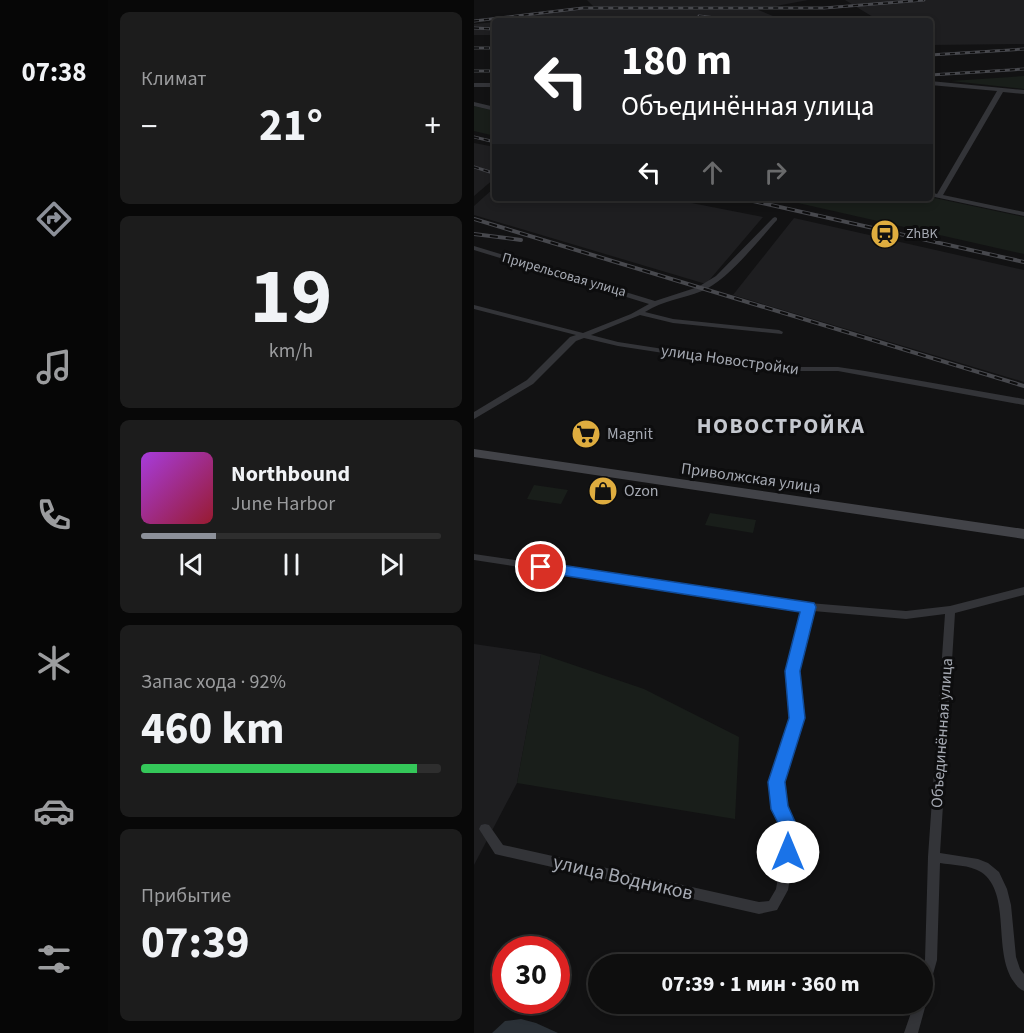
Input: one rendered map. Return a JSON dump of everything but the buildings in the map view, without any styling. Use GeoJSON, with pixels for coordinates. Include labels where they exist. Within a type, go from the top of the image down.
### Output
{"type":"FeatureCollection","features":[{"type":"Feature","properties":{"kind":"main road","name":"Приволжская улица"},"geometry":{"type":"LineString","coordinates":[[474,453],[1024,534]]}},
{"type":"Feature","properties":{"kind":"street"},"geometry":{"type":"LineString","coordinates":[[933,83],[1024,93]]}},
{"type":"Feature","properties":{"kind":"street"},"geometry":{"type":"LineString","coordinates":[[474,85],[492,85]]}},
{"type":"Feature","properties":{"kind":"street"},"geometry":{"type":"LineString","coordinates":[[939,195],[1000,90]]}},
{"type":"Feature","properties":{"kind":"street"},"geometry":{"type":"LineString","coordinates":[[474,104],[492,108]]}},
{"type":"Feature","properties":{"kind":"street"},"geometry":{"type":"LineString","coordinates":[[933,194],[1024,214]]}},
{"type":"Feature","properties":{"kind":"street"},"geometry":{"type":"LineString","coordinates":[[474,416],[530,382],[573,339],[639,313],[655,303],[701,289],[719,278],[775,219]]}},
{"type":"Feature","properties":{"kind":"street","name":"Прирельсовая улица"},"geometry":{"type":"LineString","coordinates":[[474,248],[655,303]]}},
{"type":"Feature","properties":{"kind":"street","name":"улица Новостройки"},"geometry":{"type":"LineString","coordinates":[[474,307],[618,344],[781,369],[838,369],[1024,402]]}},
{"type":"Feature","properties":{"kind":"street","name":"Прирельсовая улица"},"geometry":{"type":"LineString","coordinates":[[639,313],[673,321],[779,332]]}},
{"type":"Feature","properties":{"kind":"street"},"geometry":{"type":"LineString","coordinates":[[474,557],[809,607],[906,615],[950,610],[1023,594]]}},
{"type":"Feature","properties":{"kind":"street","name":"улица Водников"},"geometry":{"type":"LineString","coordinates":[[485,829],[499,850],[759,908],[773,906],[782,890],[792,833],[780,809],[777,782],[797,718],[793,671],[809,607]]}},
{"type":"Feature","properties":{"kind":"street","name":"Объединённая улица"},"geometry":{"type":"LineString","coordinates":[[930,954],[934,857],[950,610]]}},
{"type":"Feature","properties":{"kind":"street"},"geometry":{"type":"LineString","coordinates":[[934,857],[983,867],[995,875],[1001,891],[1011,966],[1024,985]]}},
{"type":"Feature","properties":{"kind":"street"},"geometry":{"type":"LineString","coordinates":[[911,1033],[917,1014]]}},
{"type":"Feature","properties":{"kind":"shaded area"},"geometry":{"type":"Polygon","coordinates":[[[587,0],[808,0],[776,6],[594,7],[587,0]]]}},
{"type":"Feature","properties":{"kind":"shaded area"},"geometry":{"type":"Polygon","coordinates":[[[845,0],[1024,0],[1024,44],[933,45],[933,18],[873,17],[845,0]]]}},
{"type":"Feature","properties":{"kind":"shaded area"},"geometry":{"type":"Polygon","coordinates":[[[599,8],[756,9],[778,18],[510,18],[599,8]]]}},
{"type":"Feature","properties":{"kind":"shaded area"},"geometry":{"type":"Polygon","coordinates":[[[492,22],[492,35],[474,35],[474,24],[492,22]]]}},
{"type":"Feature","properties":{"kind":"shaded area"},"geometry":{"type":"Polygon","coordinates":[[[1024,76],[1024,89],[951,81],[1024,76]]]}},
{"type":"Feature","properties":{"kind":"shaded area"},"geometry":{"type":"Polygon","coordinates":[[[474,106],[492,110],[492,135],[474,131],[474,106]]]}},
{"type":"Feature","properties":{"kind":"shaded area"},"geometry":{"type":"Polygon","coordinates":[[[474,143],[492,146],[492,181],[474,196],[474,143]]]}},
{"type":"Feature","properties":{"kind":"shaded area"},"geometry":{"type":"Polygon","coordinates":[[[492,190],[492,201],[681,201],[763,217],[706,284],[474,215],[474,206],[492,190]]]}},
{"type":"Feature","properties":{"kind":"shaded area"},"geometry":{"type":"Polygon","coordinates":[[[933,198],[1024,217],[1024,254],[789,201],[933,201],[933,198]]]}},
{"type":"Feature","properties":{"kind":"shaded area"},"geometry":{"type":"Polygon","coordinates":[[[794,218],[1024,270],[1024,382],[733,295],[794,218]]]}},
{"type":"Feature","properties":{"kind":"shaded area"},"geometry":{"type":"Polygon","coordinates":[[[534,485],[568,490],[561,504],[527,499],[534,485]]]}},
{"type":"Feature","properties":{"kind":"shaded area"},"geometry":{"type":"Polygon","coordinates":[[[710,513],[756,520],[753,533],[705,525],[710,513]]]}},
{"type":"Feature","properties":{"kind":"shaded area"},"geometry":{"type":"Polygon","coordinates":[[[474,644],[541,654],[517,783],[474,865],[474,644]]]}},
{"type":"Feature","properties":{"kind":"shaded area"},"geometry":{"type":"Polygon","coordinates":[[[541,654],[644,689],[739,737],[735,819],[517,783],[541,654]]]}},
{"type":"Feature","properties":{"kind":"shaded area"},"geometry":{"type":"Polygon","coordinates":[[[521,1019],[558,1033],[492,1033],[505,1021],[521,1019]]]}},
{"type":"Feature","properties":{"kind":"railway"},"geometry":{"type":"LineString","coordinates":[[499,18],[583,8],[824,8],[924,0]]}},
{"type":"Feature","properties":{"kind":"railway"},"geometry":{"type":"LineString","coordinates":[[699,16],[716,18]]}},
{"type":"Feature","properties":{"kind":"railway"},"geometry":{"type":"LineString","coordinates":[[474,21],[492,19]]}},
{"type":"Feature","properties":{"kind":"railway"},"geometry":{"type":"LineString","coordinates":[[474,28],[492,29]]}},
{"type":"Feature","properties":{"kind":"railway"},"geometry":{"type":"LineString","coordinates":[[474,48],[492,48]]}},
{"type":"Feature","properties":{"kind":"railway"},"geometry":{"type":"LineString","coordinates":[[933,55],[1024,49]]}},
{"type":"Feature","properties":{"kind":"railway"},"geometry":{"type":"LineString","coordinates":[[933,75],[1024,69]]}},
{"type":"Feature","properties":{"kind":"railway"},"geometry":{"type":"LineString","coordinates":[[474,71],[492,71]]}},
{"type":"Feature","properties":{"kind":"railway"},"geometry":{"type":"LineString","coordinates":[[474,137],[492,141]]}},
{"type":"Feature","properties":{"kind":"railway"},"geometry":{"type":"LineString","coordinates":[[474,167],[490,172]]}},
{"type":"Feature","properties":{"kind":"railway"},"geometry":{"type":"LineString","coordinates":[[753,201],[1024,262]]}},
{"type":"Feature","properties":{"kind":"railway"},"geometry":{"type":"LineString","coordinates":[[474,219],[1024,386]]}},
{"type":"Feature","properties":{"kind":"railway"},"geometry":{"type":"LineString","coordinates":[[474,234],[521,240]]}},
{"type":"Feature","properties":{"kind":"place","name":"ZhBK"},"geometry":{"type":"Point","coordinates":[885,234]}},
{"type":"Feature","properties":{"kind":"place","name":"Magnit"},"geometry":{"type":"Point","coordinates":[586,434]}},
{"type":"Feature","properties":{"kind":"place","name":"Ozon"},"geometry":{"type":"Point","coordinates":[603,491]}},
{"type":"Feature","properties":{"kind":"district","name":"НОВОСТРОЙКА"},"geometry":{"type":"Point","coordinates":[781,426]}},
{"type":"Feature","properties":{"kind":"route"},"geometry":{"type":"LineString","coordinates":[[541,567],[809,607],[793,671],[797,718],[777,782],[780,809],[792,833],[788,852]]}}]}
